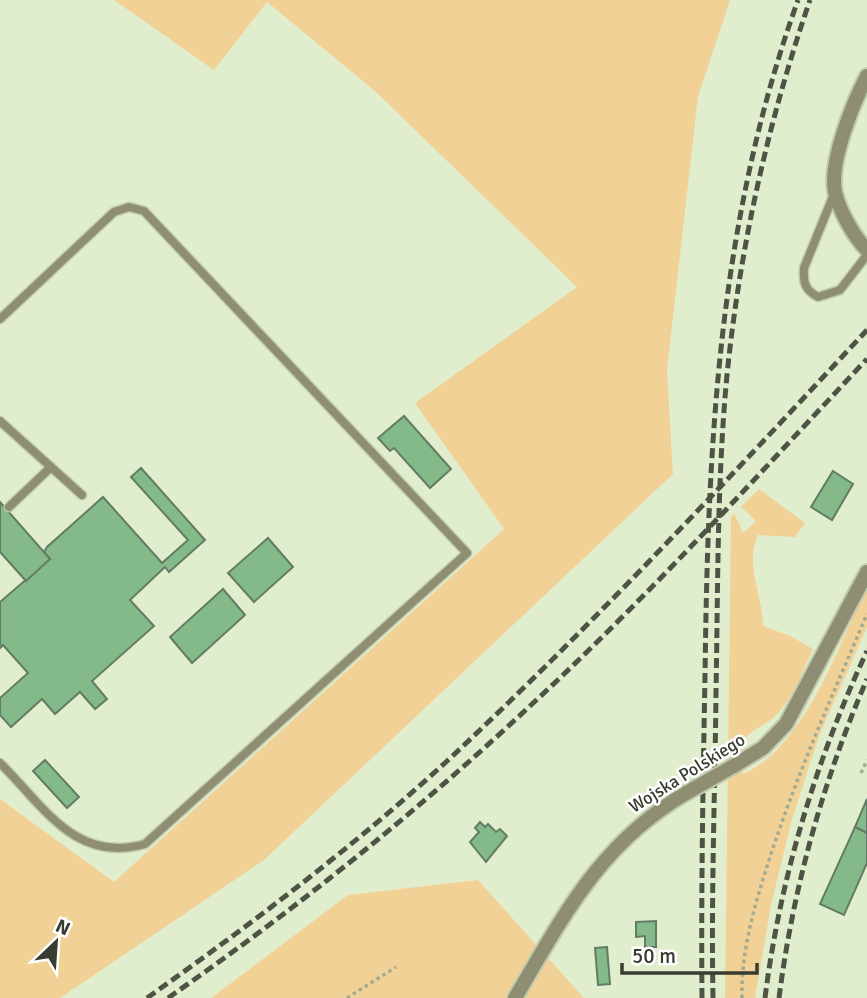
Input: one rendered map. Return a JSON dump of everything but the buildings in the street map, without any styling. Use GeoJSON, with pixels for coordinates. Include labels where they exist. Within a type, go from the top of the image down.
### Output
{"type":"FeatureCollection","features":[{"type":"Feature","properties":{"kind":"street"},"geometry":{"type":"LineString","coordinates":[[867,76],[844,129],[835,192],[858,240],[867,252]]}},
{"type":"Feature","properties":{"kind":"street","name":"Wojska Polskiego"},"geometry":{"type":"LineString","coordinates":[[515,998],[591,873],[640,824],[763,748],[786,724],[867,572]]}},
{"type":"Feature","properties":{"kind":"lane"},"geometry":{"type":"LineString","coordinates":[[835,192],[804,268],[803,281],[808,291],[818,297],[840,290],[867,252]]}},
{"type":"Feature","properties":{"kind":"lane"},"geometry":{"type":"LineString","coordinates":[[0,319],[114,212],[129,207],[144,211],[467,553],[145,844],[122,850],[80,841],[51,817],[0,763]]}},
{"type":"Feature","properties":{"kind":"lane"},"geometry":{"type":"LineString","coordinates":[[0,421],[82,495]]}},
{"type":"Feature","properties":{"kind":"lane"},"geometry":{"type":"LineString","coordinates":[[9,507],[51,467]]}},
{"type":"Feature","properties":{"kind":"path"},"geometry":{"type":"LineString","coordinates":[[741,998],[750,920],[802,768],[867,614]]}},
{"type":"Feature","properties":{"kind":"path"},"geometry":{"type":"LineString","coordinates":[[862,773],[867,760]]}},
{"type":"Feature","properties":{"kind":"path"},"geometry":{"type":"LineString","coordinates":[[347,998],[396,967]]}},
{"type":"Feature","properties":{"kind":"shaded area"},"geometry":{"type":"Polygon","coordinates":[[[114,0],[730,0],[698,96],[667,370],[673,474],[264,860],[60,998],[0,998],[0,799],[114,882],[504,529],[415,403],[577,287],[375,91],[267,2],[214,70],[114,0]]]}},
{"type":"Feature","properties":{"kind":"shaded area"},"geometry":{"type":"Polygon","coordinates":[[[759,489],[805,523],[795,537],[758,535],[754,546],[753,569],[763,626],[790,636],[813,649],[783,707],[775,717],[746,738],[742,757],[743,774],[765,760],[785,741],[802,718],[832,664],[867,586],[867,627],[819,736],[792,819],[771,905],[755,998],[725,998],[731,517],[734,513],[743,533],[756,521],[741,507],[759,489]]]}},
{"type":"Feature","properties":{"kind":"shaded area"},"geometry":{"type":"Polygon","coordinates":[[[478,880],[584,998],[211,998],[348,895],[478,880]]]}},
{"type":"Feature","properties":{"kind":"railway"},"geometry":{"type":"LineString","coordinates":[[702,998],[707,589],[715,418],[723,334],[734,250],[750,167],[771,83],[798,0]]}},
{"type":"Feature","properties":{"kind":"railway"},"geometry":{"type":"LineString","coordinates":[[713,998],[718,533],[727,375],[740,280],[758,185],[781,92],[810,0]]}},
{"type":"Feature","properties":{"kind":"railway"},"geometry":{"type":"LineString","coordinates":[[147,998],[300,885],[446,762],[608,604],[867,330]]}},
{"type":"Feature","properties":{"kind":"railway"},"geometry":{"type":"LineString","coordinates":[[168,998],[263,930],[355,858],[488,745],[575,664],[660,578],[867,359]]}},
{"type":"Feature","properties":{"kind":"railway"},"geometry":{"type":"LineString","coordinates":[[765,998],[780,908],[802,820],[832,734],[867,651]]}},
{"type":"Feature","properties":{"kind":"railway"},"geometry":{"type":"LineString","coordinates":[[779,998],[792,916],[812,836],[837,756],[867,679]]}}]}
